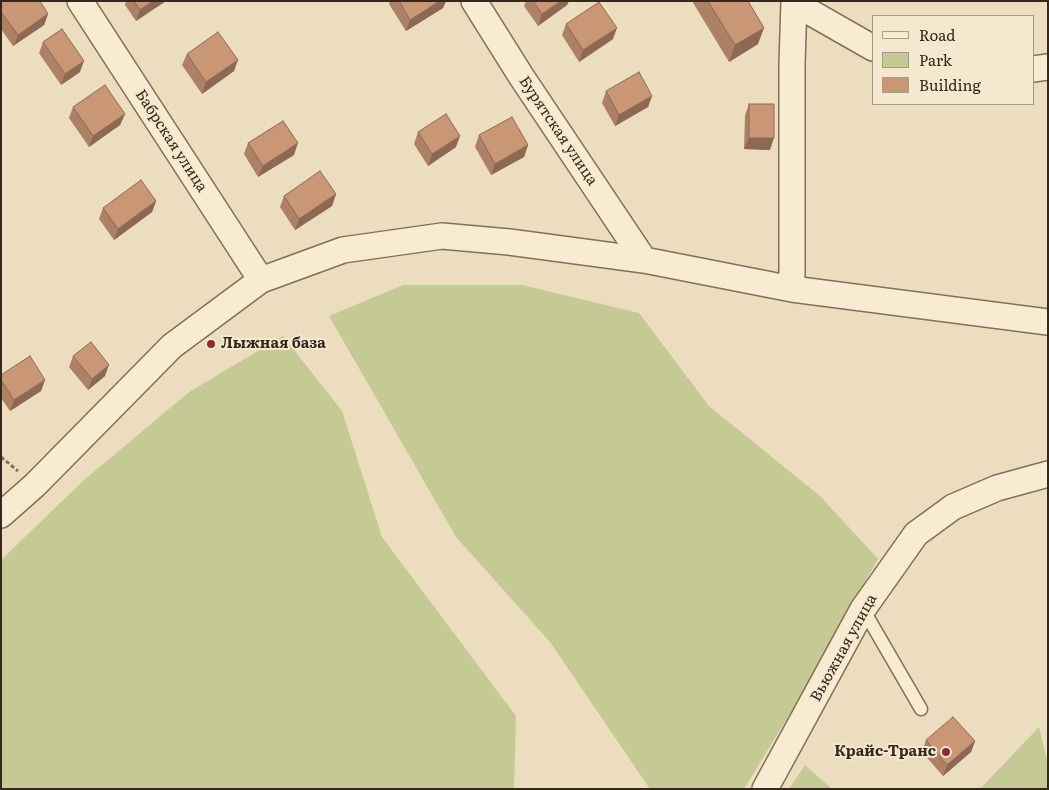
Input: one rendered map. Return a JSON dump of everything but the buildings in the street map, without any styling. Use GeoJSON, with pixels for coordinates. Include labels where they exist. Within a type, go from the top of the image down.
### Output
{"type":"FeatureCollection","features":[{"type":"Feature","properties":{"kind":"street","name":"Бабрская улица"},"geometry":{"type":"LineString","coordinates":[[80,1],[262,280]]}},
{"type":"Feature","properties":{"kind":"street","name":"Бурятская улица"},"geometry":{"type":"LineString","coordinates":[[474,1],[521,76],[644,260]]}},
{"type":"Feature","properties":{"kind":"street"},"geometry":{"type":"LineString","coordinates":[[792,289],[792,64],[794,2],[872,47]]}},
{"type":"Feature","properties":{"kind":"street"},"geometry":{"type":"LineString","coordinates":[[1034,69],[1048,67]]}},
{"type":"Feature","properties":{"kind":"street"},"geometry":{"type":"LineString","coordinates":[[1,515],[35,485],[172,346],[262,280],[343,250],[442,236],[644,260],[792,289],[1048,322]]}},
{"type":"Feature","properties":{"kind":"street","name":"Вьюжная улица"},"geometry":{"type":"LineString","coordinates":[[765,789],[863,609],[916,534],[954,506],[997,488],[1048,474]]}},
{"type":"Feature","properties":{"kind":"street"},"geometry":{"type":"LineString","coordinates":[[1,495],[35,485]]}},
{"type":"Feature","properties":{"kind":"lane"},"geometry":{"type":"LineString","coordinates":[[863,609],[921,709]]}},
{"type":"Feature","properties":{"kind":"green space"},"geometry":{"type":"Polygon","coordinates":[[[403,285],[522,285],[639,313],[709,406],[820,496],[878,559],[788,717],[744,789],[650,789],[550,642],[456,537],[329,316],[403,285]]]}},
{"type":"Feature","properties":{"kind":"green space"},"geometry":{"type":"Polygon","coordinates":[[[283,336],[342,411],[382,537],[516,716],[514,789],[1,789],[1,560],[84,480],[189,392],[283,336]]]}},
{"type":"Feature","properties":{"kind":"green space"},"geometry":{"type":"Polygon","coordinates":[[[1039,727],[1048,764],[1048,789],[980,789],[1039,727]]]}},
{"type":"Feature","properties":{"kind":"green space"},"geometry":{"type":"Polygon","coordinates":[[[805,765],[832,789],[789,789],[805,765]]]}},
{"type":"Feature","properties":{"kind":"place","name":"Лыжная база"},"geometry":{"type":"Point","coordinates":[211,344]}},
{"type":"Feature","properties":{"kind":"place","name":"Крайс-Транс"},"geometry":{"type":"Point","coordinates":[946,752]}}]}
